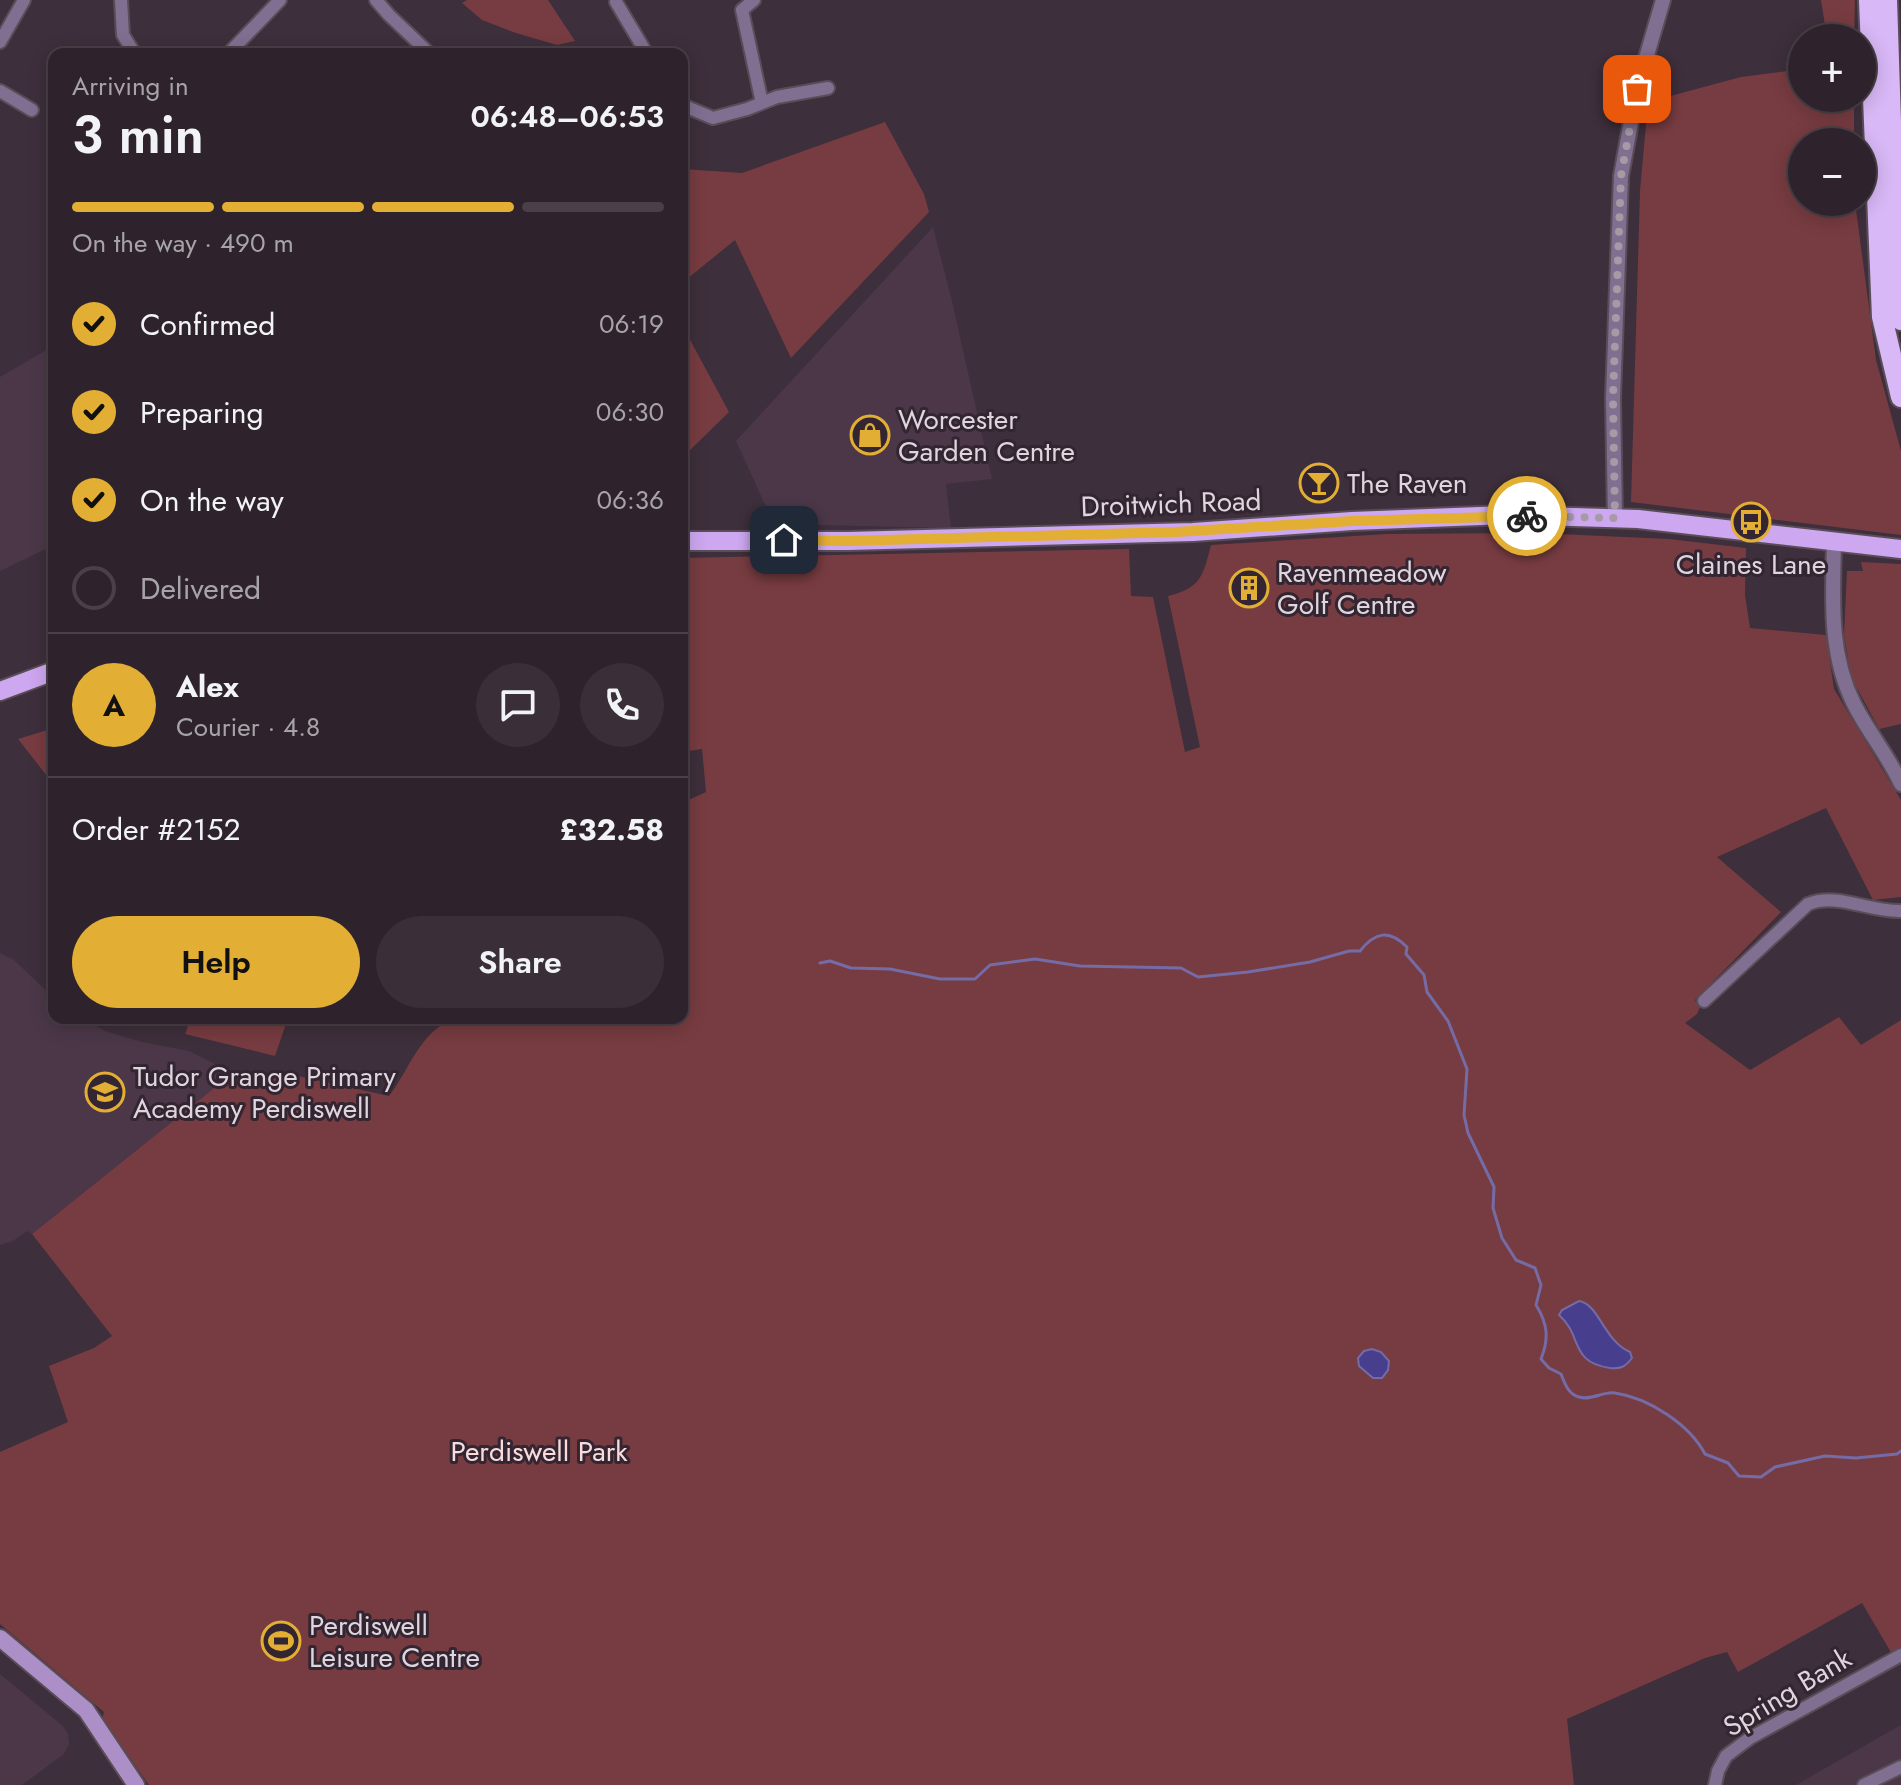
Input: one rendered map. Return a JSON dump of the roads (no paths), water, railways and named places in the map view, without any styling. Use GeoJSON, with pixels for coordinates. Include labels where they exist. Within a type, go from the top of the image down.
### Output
{"type":"FeatureCollection","features":[{"type":"Feature","properties":{"kind":"highway"},"geometry":{"type":"LineString","coordinates":[[1869,0],[1882,317],[1901,397]]}},
{"type":"Feature","properties":{"kind":"highway"},"geometry":{"type":"LineString","coordinates":[[1887,0],[1897,303],[1901,320]]}},
{"type":"Feature","properties":{"kind":"main road","name":"Droitwich Road"},"geometry":{"type":"LineString","coordinates":[[688,541],[848,541],[1150,533],[1506,515],[1615,518],[1901,549]]}},
{"type":"Feature","properties":{"kind":"main road"},"geometry":{"type":"LineString","coordinates":[[0,691],[48,673]]}},
{"type":"Feature","properties":{"kind":"main road"},"geometry":{"type":"LineString","coordinates":[[0,1638],[86,1710],[136,1785]]}},
{"type":"Feature","properties":{"kind":"street"},"geometry":{"type":"LineString","coordinates":[[0,42],[24,0]]}},
{"type":"Feature","properties":{"kind":"street"},"geometry":{"type":"LineString","coordinates":[[121,0],[123,35],[131,48]]}},
{"type":"Feature","properties":{"kind":"street"},"geometry":{"type":"LineString","coordinates":[[241,48],[280,0]]}},
{"type":"Feature","properties":{"kind":"street"},"geometry":{"type":"LineString","coordinates":[[376,0],[424,48]]}},
{"type":"Feature","properties":{"kind":"street"},"geometry":{"type":"LineString","coordinates":[[754,0],[740,5],[762,103]]}},
{"type":"Feature","properties":{"kind":"street"},"geometry":{"type":"LineString","coordinates":[[1615,518],[1613,398],[1621,176],[1637,89],[1663,0]]}},
{"type":"Feature","properties":{"kind":"street"},"geometry":{"type":"LineString","coordinates":[[624,7],[644,48]]}},
{"type":"Feature","properties":{"kind":"street"},"geometry":{"type":"LineString","coordinates":[[688,108],[713,118],[777,97],[828,88]]}},
{"type":"Feature","properties":{"kind":"street"},"geometry":{"type":"LineString","coordinates":[[0,91],[32,110]]}},
{"type":"Feature","properties":{"kind":"street"},"geometry":{"type":"LineString","coordinates":[[1834,541],[1832,632],[1840,666],[1855,705],[1893,765],[1901,784]]}},
{"type":"Feature","properties":{"kind":"street"},"geometry":{"type":"LineString","coordinates":[[1704,1001],[1808,904],[1824,898],[1882,912],[1901,911]]}},
{"type":"Feature","properties":{"kind":"street","name":"Spring Bank"},"geometry":{"type":"LineString","coordinates":[[1715,1785],[1726,1756],[1735,1748],[1901,1655]]}},
{"type":"Feature","properties":{"kind":"street"},"geometry":{"type":"LineString","coordinates":[[1864,1785],[1901,1767]]}},
{"type":"Feature","properties":{"kind":"waterway"},"geometry":{"type":"LineString","coordinates":[[820,963],[830,961],[851,968],[890,969],[940,979],[975,979],[990,965],[1035,959],[1080,966],[1181,968],[1198,977],[1310,962],[1360,951],[1371,940],[1382,935],[1394,937],[1407,947],[1406,954],[1424,975],[1427,992],[1448,1021],[1467,1069],[1464,1115],[1468,1133],[1494,1187],[1493,1208],[1502,1238],[1516,1260],[1535,1268],[1541,1285],[1536,1305],[1545,1325],[1546,1338],[1541,1359],[1561,1374],[1570,1391],[1584,1398],[1615,1393],[1654,1407],[1679,1423],[1705,1454],[1728,1463],[1739,1476],[1761,1477],[1775,1467],[1825,1456],[1856,1458],[1901,1451]]}},
{"type":"Feature","properties":{"kind":"place","name":"Worcester Garden Centre"},"geometry":{"type":"Point","coordinates":[870,435]}},
{"type":"Feature","properties":{"kind":"place","name":"The Raven"},"geometry":{"type":"Point","coordinates":[1319,483]}},
{"type":"Feature","properties":{"kind":"place","name":"Claines Lane"},"geometry":{"type":"Point","coordinates":[1751,522]}},
{"type":"Feature","properties":{"kind":"place","name":"Ravenmeadow Golf Centre"},"geometry":{"type":"Point","coordinates":[1249,588]}},
{"type":"Feature","properties":{"kind":"place","name":"Tudor Grange Primary Academy Perdiswell"},"geometry":{"type":"Point","coordinates":[105,1092]}},
{"type":"Feature","properties":{"kind":"place","name":"Perdiswell Leisure Centre"},"geometry":{"type":"Point","coordinates":[281,1641]}},
{"type":"Feature","properties":{"kind":"park label","name":"Perdiswell Park"},"geometry":{"type":"Point","coordinates":[539,1451]}}]}
